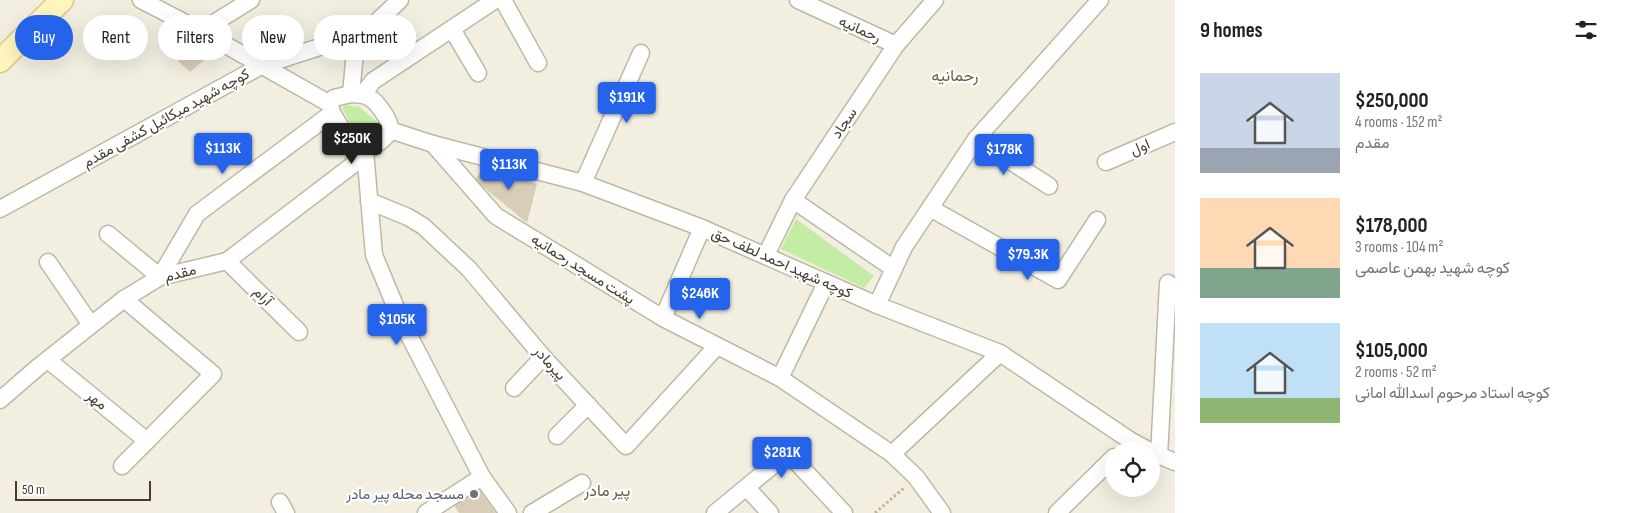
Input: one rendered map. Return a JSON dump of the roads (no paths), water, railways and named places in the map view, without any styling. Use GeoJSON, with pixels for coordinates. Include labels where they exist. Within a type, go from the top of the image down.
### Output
{"type":"FeatureCollection","features":[{"type":"Feature","properties":{"kind":"main road"},"geometry":{"type":"LineString","coordinates":[[0,61],[55,4]]}},
{"type":"Feature","properties":{"kind":"street"},"geometry":{"type":"LineString","coordinates":[[141,0],[171,15]]}},
{"type":"Feature","properties":{"kind":"street"},"geometry":{"type":"LineString","coordinates":[[226,15],[251,0]]}},
{"type":"Feature","properties":{"kind":"street"},"geometry":{"type":"LineString","coordinates":[[384,15],[400,0]]}},
{"type":"Feature","properties":{"kind":"street"},"geometry":{"type":"LineString","coordinates":[[357,94],[373,81],[496,0]]}},
{"type":"Feature","properties":{"kind":"street"},"geometry":{"type":"LineString","coordinates":[[503,0],[538,62]]}},
{"type":"Feature","properties":{"kind":"street","name":"رحمانیه"},"geometry":{"type":"LineString","coordinates":[[798,0],[896,45]]}},
{"type":"Feature","properties":{"kind":"street","name":"سجاد"},"geometry":{"type":"LineString","coordinates":[[766,255],[793,200],[896,45],[935,0]]}},
{"type":"Feature","properties":{"kind":"street"},"geometry":{"type":"LineString","coordinates":[[877,305],[904,247],[976,139],[1100,0]]}},
{"type":"Feature","properties":{"kind":"street"},"geometry":{"type":"LineString","coordinates":[[452,29],[478,73]]}},
{"type":"Feature","properties":{"kind":"street"},"geometry":{"type":"LineString","coordinates":[[232,49],[331,108],[349,142],[361,150],[369,201],[374,254],[401,320],[482,477],[508,513]]}},
{"type":"Feature","properties":{"kind":"street","name":"کوچه شهید میکائیل کشفی مقدم"},"geometry":{"type":"LineString","coordinates":[[0,209],[261,66],[314,49]]}},
{"type":"Feature","properties":{"kind":"street"},"geometry":{"type":"LineString","coordinates":[[584,183],[641,52]]}},
{"type":"Feature","properties":{"kind":"street"},"geometry":{"type":"LineString","coordinates":[[355,60],[357,94]]}},
{"type":"Feature","properties":{"kind":"street"},"geometry":{"type":"LineString","coordinates":[[108,234],[160,278],[197,214],[331,108],[334,98],[357,94],[372,98],[388,119],[390,130],[385,137],[361,150]]}},
{"type":"Feature","properties":{"kind":"street","name":"کوچه شهید احمد لطف حق"},"geometry":{"type":"LineString","coordinates":[[390,130],[434,144],[584,183],[702,228],[877,305],[1000,353],[1120,442]]}},
{"type":"Feature","properties":{"kind":"street","name":"اول"},"geometry":{"type":"LineString","coordinates":[[1106,162],[1175,132]]}},
{"type":"Feature","properties":{"kind":"street"},"geometry":{"type":"LineString","coordinates":[[976,139],[1049,186]]}},
{"type":"Feature","properties":{"kind":"street","name":"پشت مسجد رحمانیه"},"geometry":{"type":"LineString","coordinates":[[434,144],[496,216],[663,318],[780,378],[892,454],[916,477],[942,513]]}},
{"type":"Feature","properties":{"kind":"street","name":"مقدم"},"geometry":{"type":"LineString","coordinates":[[3,392],[48,360],[124,299],[160,278],[227,261],[354,164],[361,150]]}},
{"type":"Feature","properties":{"kind":"street"},"geometry":{"type":"LineString","coordinates":[[793,200],[894,269]]}},
{"type":"Feature","properties":{"kind":"street","name":"پیرمادر"},"geometry":{"type":"LineString","coordinates":[[369,201],[408,216],[423,226],[469,269],[543,357],[626,446],[717,346]]}},
{"type":"Feature","properties":{"kind":"street"},"geometry":{"type":"LineString","coordinates":[[930,208],[1058,280],[1097,220]]}},
{"type":"Feature","properties":{"kind":"street"},"geometry":{"type":"LineString","coordinates":[[663,318],[702,228]]}},
{"type":"Feature","properties":{"kind":"street","name":"آرام"},"geometry":{"type":"LineString","coordinates":[[227,261],[299,332]]}},
{"type":"Feature","properties":{"kind":"street"},"geometry":{"type":"LineString","coordinates":[[48,262],[91,325]]}},
{"type":"Feature","properties":{"kind":"street"},"geometry":{"type":"LineString","coordinates":[[780,378],[826,283]]}},
{"type":"Feature","properties":{"kind":"street"},"geometry":{"type":"LineString","coordinates":[[1154,442],[1168,283]]}},
{"type":"Feature","properties":{"kind":"street"},"geometry":{"type":"LineString","coordinates":[[122,466],[213,374],[124,299]]}},
{"type":"Feature","properties":{"kind":"street"},"geometry":{"type":"LineString","coordinates":[[892,454],[1000,353]]}},
{"type":"Feature","properties":{"kind":"street"},"geometry":{"type":"LineString","coordinates":[[514,388],[543,357]]}},
{"type":"Feature","properties":{"kind":"street","name":"مهر"},"geometry":{"type":"LineString","coordinates":[[48,360],[146,440]]}},
{"type":"Feature","properties":{"kind":"street"},"geometry":{"type":"LineString","coordinates":[[557,436],[588,405]]}},
{"type":"Feature","properties":{"kind":"street"},"geometry":{"type":"LineString","coordinates":[[715,513],[788,454],[844,513]]}},
{"type":"Feature","properties":{"kind":"street","name":"کوچه شهید احمد لطف حق"},"geometry":{"type":"LineString","coordinates":[[1160,456],[1175,462]]}},
{"type":"Feature","properties":{"kind":"street"},"geometry":{"type":"LineString","coordinates":[[1057,513],[1105,466]]}},
{"type":"Feature","properties":{"kind":"street"},"geometry":{"type":"LineString","coordinates":[[426,513],[482,477]]}},
{"type":"Feature","properties":{"kind":"street"},"geometry":{"type":"LineString","coordinates":[[532,513],[582,483]]}},
{"type":"Feature","properties":{"kind":"street"},"geometry":{"type":"LineString","coordinates":[[747,488],[770,513]]}},
{"type":"Feature","properties":{"kind":"place","name":"مسجد محله پیر مادر"},"geometry":{"type":"Point","coordinates":[474,494]}},
{"type":"Feature","properties":{"kind":"district","name":"رحمانیه"},"geometry":{"type":"Point","coordinates":[955,75]}},
{"type":"Feature","properties":{"kind":"district","name":"پیر مادر"},"geometry":{"type":"Point","coordinates":[607,490]}}]}
